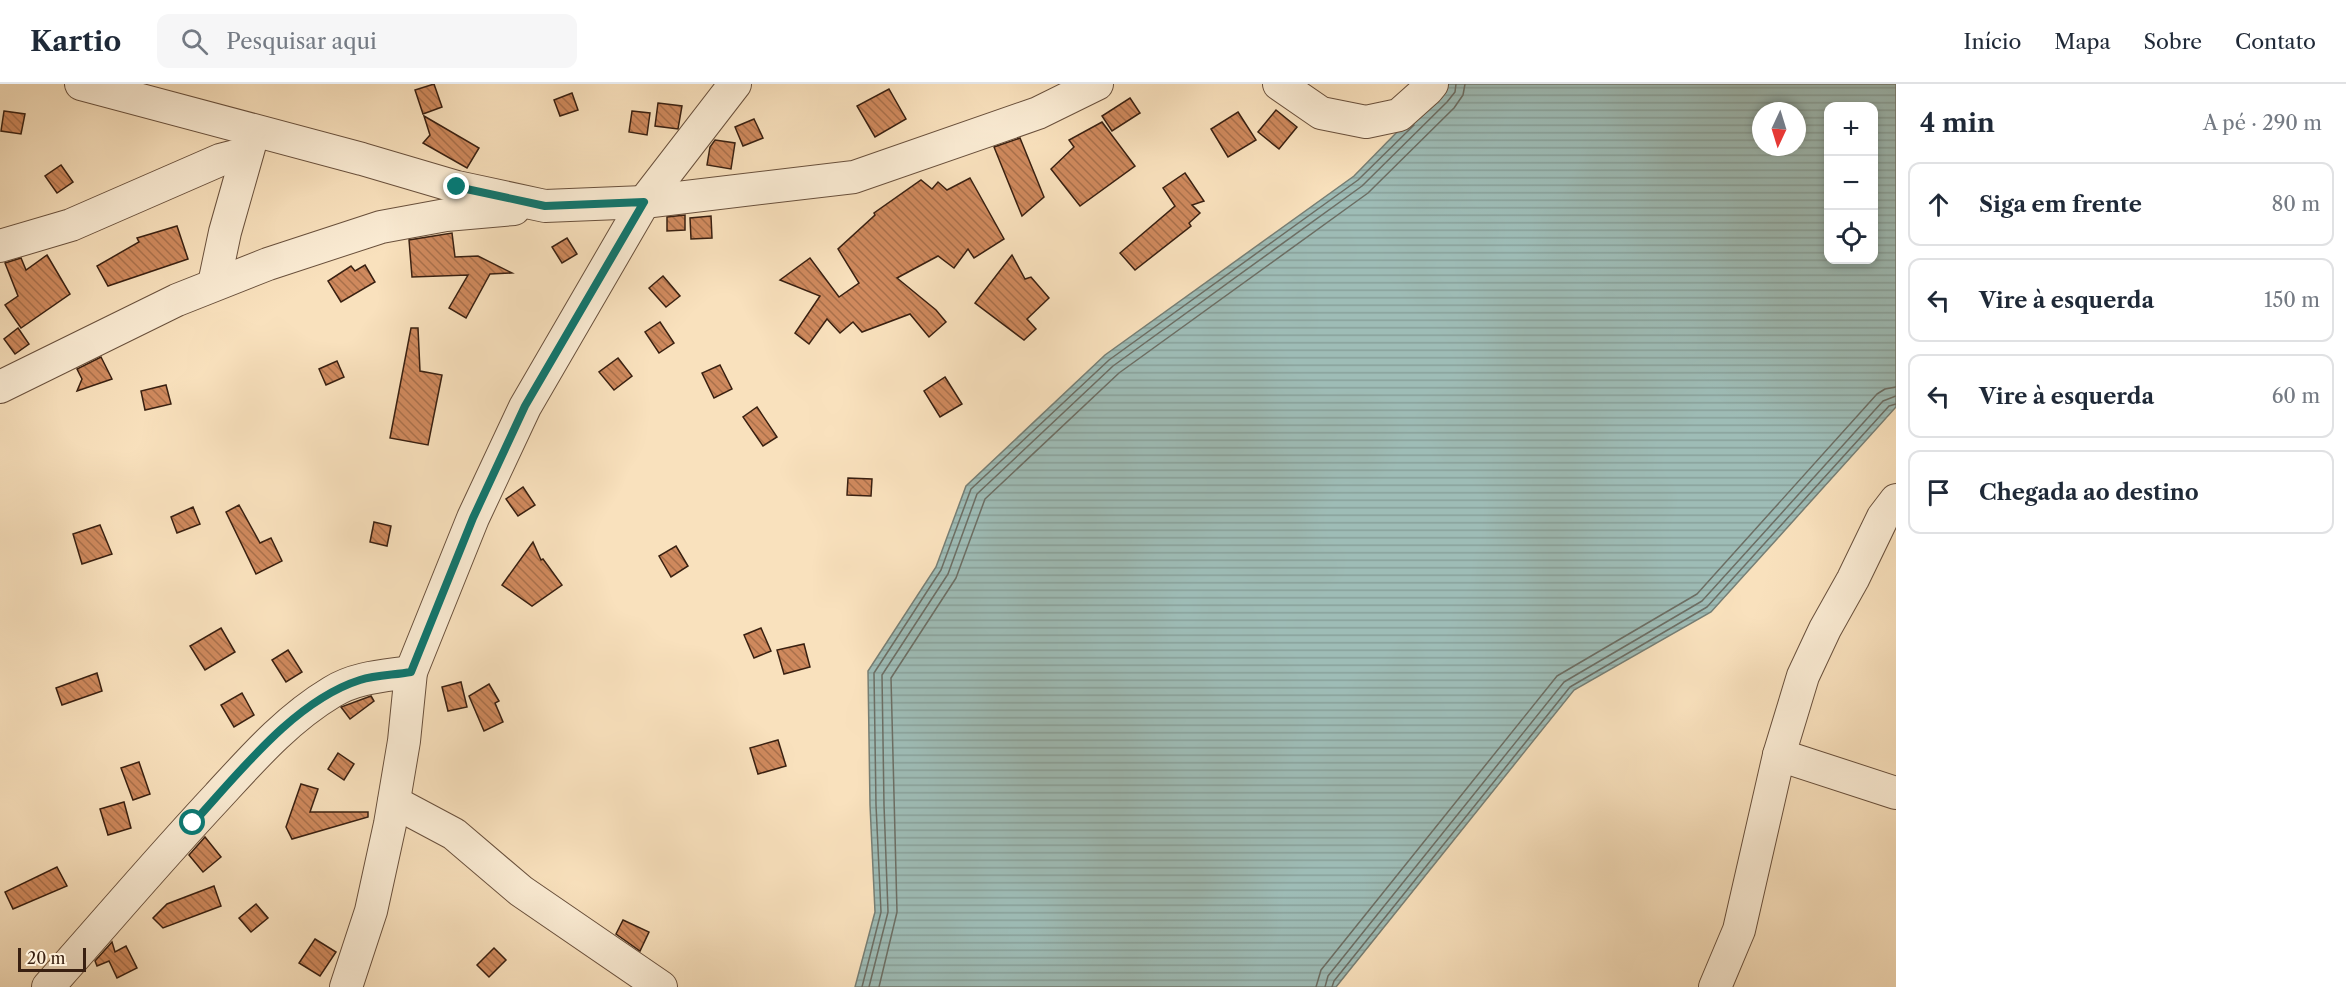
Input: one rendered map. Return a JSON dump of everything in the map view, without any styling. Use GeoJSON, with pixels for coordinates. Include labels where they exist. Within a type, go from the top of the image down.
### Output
{"type":"FeatureCollection","features":[{"type":"Feature","properties":{"kind":"street"},"geometry":{"type":"LineString","coordinates":[[83,84],[250,141],[545,206]]}},
{"type":"Feature","properties":{"kind":"street"},"geometry":{"type":"LineString","coordinates":[[346,987],[371,911],[394,802],[411,672],[473,518],[525,406],[644,202],[735,84]]}},
{"type":"Feature","properties":{"kind":"street"},"geometry":{"type":"LineString","coordinates":[[0,387],[139,318],[214,284],[381,227],[446,215],[545,206],[644,202],[854,177],[1038,113],[1097,84]]}},
{"type":"Feature","properties":{"kind":"street"},"geometry":{"type":"LineString","coordinates":[[1279,84],[1321,112],[1366,122],[1399,115],[1432,84]]}},
{"type":"Feature","properties":{"kind":"street"},"geometry":{"type":"LineString","coordinates":[[0,246],[71,225],[210,164],[250,141]]}},
{"type":"Feature","properties":{"kind":"street"},"geometry":{"type":"LineString","coordinates":[[214,284],[225,232],[250,141]]}},
{"type":"Feature","properties":{"kind":"street"},"geometry":{"type":"LineString","coordinates":[[1715,987],[1739,930],[1779,754],[1803,676],[1825,628],[1853,579],[1883,517],[1896,500]]}},
{"type":"Feature","properties":{"kind":"street"},"geometry":{"type":"LineString","coordinates":[[48,987],[200,814],[262,748],[300,714],[333,691],[362,679],[411,672]]}},
{"type":"Feature","properties":{"kind":"street"},"geometry":{"type":"LineString","coordinates":[[1779,754],[1896,793]]}},
{"type":"Feature","properties":{"kind":"street"},"geometry":{"type":"LineString","coordinates":[[394,802],[454,834],[521,891],[661,987]]}},
{"type":"Feature","properties":{"kind":"water"},"geometry":{"type":"Polygon","coordinates":[[[1444,84],[1896,84],[1896,407],[1711,612],[1574,690],[1336,987],[855,987],[875,912],[870,805],[868,671],[936,567],[966,486],[1105,355],[1354,176],[1444,84]]]}},
{"type":"Feature","properties":{"kind":"building"},"geometry":{"type":"Polygon","coordinates":[[[434,84],[442,107],[423,114],[415,90],[434,84]]]}},
{"type":"Feature","properties":{"kind":"building"},"geometry":{"type":"Polygon","coordinates":[[[889,89],[906,119],[875,137],[857,106],[889,89]]]}},
{"type":"Feature","properties":{"kind":"building"},"geometry":{"type":"Polygon","coordinates":[[[572,93],[578,110],[560,116],[554,100],[572,93]]]}},
{"type":"Feature","properties":{"kind":"building"},"geometry":{"type":"Polygon","coordinates":[[[1130,98],[1140,113],[1112,131],[1102,116],[1130,98]]]}},
{"type":"Feature","properties":{"kind":"building"},"geometry":{"type":"Polygon","coordinates":[[[658,103],[682,106],[678,129],[655,126],[658,103]]]}},
{"type":"Feature","properties":{"kind":"building"},"geometry":{"type":"Polygon","coordinates":[[[1276,110],[1297,127],[1279,149],[1258,132],[1276,110]]]}},
{"type":"Feature","properties":{"kind":"building"},"geometry":{"type":"Polygon","coordinates":[[[4,111],[25,114],[21,134],[1,131],[4,111]]]}},
{"type":"Feature","properties":{"kind":"building"},"geometry":{"type":"Polygon","coordinates":[[[632,111],[650,113],[647,135],[629,132],[632,111]]]}},
{"type":"Feature","properties":{"kind":"building"},"geometry":{"type":"Polygon","coordinates":[[[1238,112],[1256,140],[1228,157],[1211,129],[1238,112]]]}},
{"type":"Feature","properties":{"kind":"building"},"geometry":{"type":"Polygon","coordinates":[[[424,116],[479,148],[467,168],[423,143],[430,135],[424,116]]]}},
{"type":"Feature","properties":{"kind":"building"},"geometry":{"type":"Polygon","coordinates":[[[754,119],[763,138],[743,146],[735,127],[754,119]]]}},
{"type":"Feature","properties":{"kind":"building"},"geometry":{"type":"Polygon","coordinates":[[[1102,122],[1135,166],[1080,206],[1051,169],[1074,147],[1069,140],[1102,122]]]}},
{"type":"Feature","properties":{"kind":"building"},"geometry":{"type":"Polygon","coordinates":[[[1020,138],[1044,197],[1022,216],[994,147],[1020,138]]]}},
{"type":"Feature","properties":{"kind":"building"},"geometry":{"type":"Polygon","coordinates":[[[715,140],[735,143],[731,169],[707,165],[710,147],[715,140]]]}},
{"type":"Feature","properties":{"kind":"building"},"geometry":{"type":"Polygon","coordinates":[[[61,165],[73,182],[57,193],[45,176],[61,165]]]}},
{"type":"Feature","properties":{"kind":"building"},"geometry":{"type":"Polygon","coordinates":[[[1185,173],[1204,201],[1192,205],[1200,213],[1189,223],[1191,226],[1135,270],[1120,253],[1175,206],[1163,188],[1185,173]]]}},
{"type":"Feature","properties":{"kind":"building"},"geometry":{"type":"Polygon","coordinates":[[[970,178],[1004,239],[974,258],[968,249],[954,268],[938,256],[897,278],[936,310],[946,322],[929,337],[910,314],[862,332],[853,322],[840,333],[827,319],[809,344],[795,333],[820,296],[780,280],[810,258],[839,297],[859,283],[838,249],[875,215],[874,213],[921,180],[932,189],[938,182],[947,190],[970,178]]]}},
{"type":"Feature","properties":{"kind":"building"},"geometry":{"type":"Polygon","coordinates":[[[685,215],[685,230],[667,231],[667,217],[685,215]]]}},
{"type":"Feature","properties":{"kind":"building"},"geometry":{"type":"Polygon","coordinates":[[[711,216],[712,238],[691,239],[690,218],[711,216]]]}},
{"type":"Feature","properties":{"kind":"building"},"geometry":{"type":"Polygon","coordinates":[[[177,226],[188,259],[108,286],[97,266],[139,242],[137,238],[177,226]]]}},
{"type":"Feature","properties":{"kind":"building"},"geometry":{"type":"Polygon","coordinates":[[[452,233],[455,257],[478,256],[512,273],[490,274],[466,318],[449,308],[468,275],[412,277],[409,240],[452,233]]]}},
{"type":"Feature","properties":{"kind":"building"},"geometry":{"type":"Polygon","coordinates":[[[567,238],[577,254],[562,263],[552,247],[567,238]]]}},
{"type":"Feature","properties":{"kind":"building"},"geometry":{"type":"Polygon","coordinates":[[[47,255],[70,294],[21,328],[5,305],[18,296],[5,263],[21,258],[26,270],[47,255]]]}},
{"type":"Feature","properties":{"kind":"building"},"geometry":{"type":"Polygon","coordinates":[[[1012,255],[1025,279],[1031,277],[1049,298],[1027,319],[1036,329],[1024,340],[975,303],[1012,255]]]}},
{"type":"Feature","properties":{"kind":"building"},"geometry":{"type":"Polygon","coordinates":[[[365,265],[375,282],[341,302],[328,281],[351,266],[355,271],[365,265]]]}},
{"type":"Feature","properties":{"kind":"building"},"geometry":{"type":"Polygon","coordinates":[[[663,276],[680,296],[666,307],[649,288],[663,276]]]}},
{"type":"Feature","properties":{"kind":"building"},"geometry":{"type":"Polygon","coordinates":[[[660,322],[674,343],[659,353],[645,332],[660,322]]]}},
{"type":"Feature","properties":{"kind":"building"},"geometry":{"type":"Polygon","coordinates":[[[18,328],[29,344],[15,354],[4,339],[18,328]]]}},
{"type":"Feature","properties":{"kind":"building"},"geometry":{"type":"Polygon","coordinates":[[[411,328],[418,328],[420,371],[442,375],[428,445],[390,438],[411,328]]]}},
{"type":"Feature","properties":{"kind":"building"},"geometry":{"type":"Polygon","coordinates":[[[101,357],[112,379],[77,391],[82,379],[77,369],[101,357]]]}},
{"type":"Feature","properties":{"kind":"building"},"geometry":{"type":"Polygon","coordinates":[[[618,358],[632,376],[614,390],[599,372],[618,358]]]}},
{"type":"Feature","properties":{"kind":"building"},"geometry":{"type":"Polygon","coordinates":[[[337,361],[344,377],[326,385],[319,369],[337,361]]]}},
{"type":"Feature","properties":{"kind":"building"},"geometry":{"type":"Polygon","coordinates":[[[720,365],[732,389],[714,398],[702,373],[720,365]]]}},
{"type":"Feature","properties":{"kind":"building"},"geometry":{"type":"Polygon","coordinates":[[[945,377],[962,404],[940,417],[924,391],[945,377]]]}},
{"type":"Feature","properties":{"kind":"building"},"geometry":{"type":"Polygon","coordinates":[[[166,385],[171,404],[145,410],[141,391],[166,385]]]}},
{"type":"Feature","properties":{"kind":"building"},"geometry":{"type":"Polygon","coordinates":[[[757,407],[777,437],[763,446],[743,417],[757,407]]]}},
{"type":"Feature","properties":{"kind":"building"},"geometry":{"type":"Polygon","coordinates":[[[848,478],[872,479],[871,496],[847,495],[848,478]]]}},
{"type":"Feature","properties":{"kind":"building"},"geometry":{"type":"Polygon","coordinates":[[[523,487],[535,505],[518,516],[506,499],[523,487]]]}},
{"type":"Feature","properties":{"kind":"building"},"geometry":{"type":"Polygon","coordinates":[[[239,505],[260,543],[271,538],[282,561],[256,574],[226,512],[239,505]]]}},
{"type":"Feature","properties":{"kind":"building"},"geometry":{"type":"Polygon","coordinates":[[[193,507],[200,524],[177,533],[171,517],[193,507]]]}},
{"type":"Feature","properties":{"kind":"building"},"geometry":{"type":"Polygon","coordinates":[[[374,522],[391,526],[387,546],[370,542],[374,522]]]}},
{"type":"Feature","properties":{"kind":"building"},"geometry":{"type":"Polygon","coordinates":[[[100,525],[112,554],[82,564],[73,534],[100,525]]]}},
{"type":"Feature","properties":{"kind":"building"},"geometry":{"type":"Polygon","coordinates":[[[533,542],[541,560],[543,559],[562,585],[532,606],[502,585],[533,542]]]}},
{"type":"Feature","properties":{"kind":"building"},"geometry":{"type":"Polygon","coordinates":[[[676,546],[688,566],[671,577],[659,556],[676,546]]]}},
{"type":"Feature","properties":{"kind":"building"},"geometry":{"type":"Polygon","coordinates":[[[221,628],[235,652],[205,670],[190,646],[221,628]]]}},
{"type":"Feature","properties":{"kind":"building"},"geometry":{"type":"Polygon","coordinates":[[[761,628],[771,651],[754,658],[744,635],[761,628]]]}},
{"type":"Feature","properties":{"kind":"building"},"geometry":{"type":"Polygon","coordinates":[[[804,644],[810,667],[784,674],[777,650],[804,644]]]}},
{"type":"Feature","properties":{"kind":"building"},"geometry":{"type":"Polygon","coordinates":[[[288,650],[302,672],[286,682],[272,660],[288,650]]]}},
{"type":"Feature","properties":{"kind":"building"},"geometry":{"type":"Polygon","coordinates":[[[97,673],[102,691],[62,705],[56,688],[97,673]]]}},
{"type":"Feature","properties":{"kind":"building"},"geometry":{"type":"Polygon","coordinates":[[[461,682],[467,707],[448,711],[442,687],[461,682]]]}},
{"type":"Feature","properties":{"kind":"building"},"geometry":{"type":"Polygon","coordinates":[[[489,684],[499,701],[495,703],[503,722],[484,731],[469,696],[489,684]]]}},
{"type":"Feature","properties":{"kind":"building"},"geometry":{"type":"Polygon","coordinates":[[[242,693],[254,715],[234,727],[221,705],[242,693]]]}},
{"type":"Feature","properties":{"kind":"building"},"geometry":{"type":"Polygon","coordinates":[[[371,696],[374,701],[350,719],[341,707],[371,696]]]}},
{"type":"Feature","properties":{"kind":"building"},"geometry":{"type":"Polygon","coordinates":[[[778,740],[786,766],[758,774],[750,748],[778,740]]]}},
{"type":"Feature","properties":{"kind":"building"},"geometry":{"type":"Polygon","coordinates":[[[338,753],[354,764],[344,780],[328,769],[338,753]]]}},
{"type":"Feature","properties":{"kind":"building"},"geometry":{"type":"Polygon","coordinates":[[[139,762],[150,794],[133,800],[121,768],[139,762]]]}},
{"type":"Feature","properties":{"kind":"building"},"geometry":{"type":"Polygon","coordinates":[[[301,784],[318,789],[310,812],[368,812],[368,817],[292,839],[286,827],[301,784]]]}},
{"type":"Feature","properties":{"kind":"building"},"geometry":{"type":"Polygon","coordinates":[[[124,802],[131,828],[108,835],[100,809],[124,802]]]}},
{"type":"Feature","properties":{"kind":"building"},"geometry":{"type":"Polygon","coordinates":[[[205,837],[221,857],[203,872],[189,855],[205,837]]]}},
{"type":"Feature","properties":{"kind":"building"},"geometry":{"type":"Polygon","coordinates":[[[57,867],[67,886],[13,909],[5,892],[57,867]]]}},
{"type":"Feature","properties":{"kind":"building"},"geometry":{"type":"Polygon","coordinates":[[[214,886],[221,906],[163,928],[153,918],[167,904],[214,886]]]}},
{"type":"Feature","properties":{"kind":"building"},"geometry":{"type":"Polygon","coordinates":[[[256,904],[268,918],[251,932],[239,918],[256,904]]]}},
{"type":"Feature","properties":{"kind":"building"},"geometry":{"type":"Polygon","coordinates":[[[623,920],[649,932],[640,951],[616,934],[623,920]]]}},
{"type":"Feature","properties":{"kind":"building"},"geometry":{"type":"Polygon","coordinates":[[[315,939],[336,952],[320,976],[299,963],[315,939]]]}},
{"type":"Feature","properties":{"kind":"building"},"geometry":{"type":"Polygon","coordinates":[[[112,942],[115,952],[126,946],[137,968],[117,978],[109,961],[97,966],[95,961],[112,942]]]}},
{"type":"Feature","properties":{"kind":"building"},"geometry":{"type":"Polygon","coordinates":[[[494,948],[506,960],[489,977],[477,965],[494,948]]]}},
{"type":"Feature","properties":{"kind":"route"},"geometry":{"type":"LineString","coordinates":[[193,823],[262,748],[300,714],[333,691],[362,679],[411,672],[473,518],[525,406],[644,202],[545,206],[457,187]]}}]}
